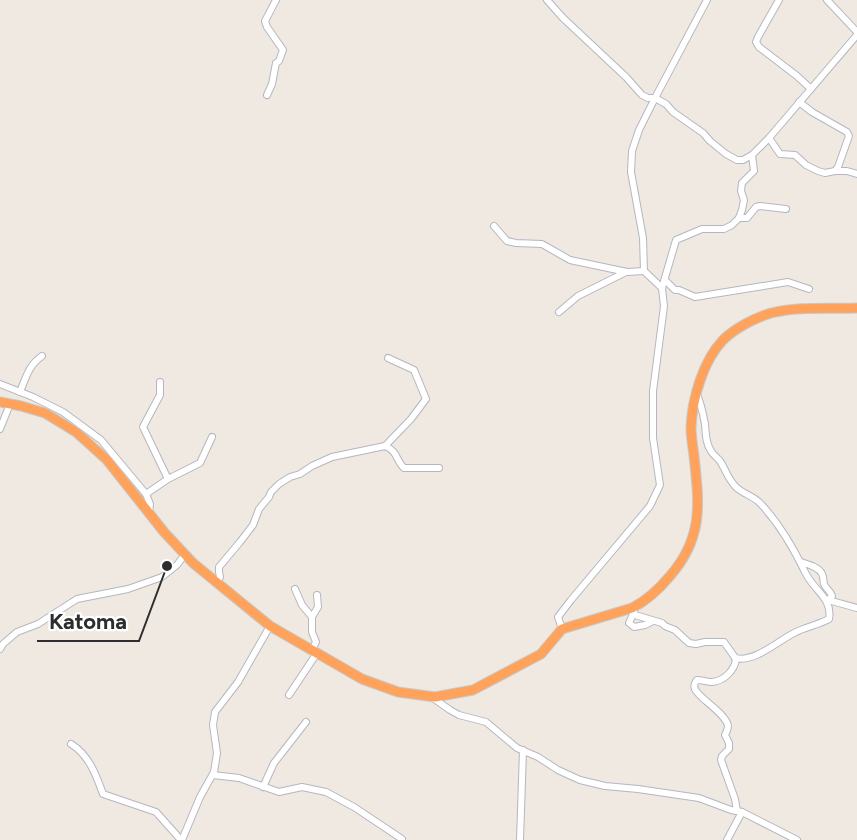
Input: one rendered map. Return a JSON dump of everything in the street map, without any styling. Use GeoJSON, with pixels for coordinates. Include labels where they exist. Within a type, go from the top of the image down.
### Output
{"type":"FeatureCollection","features":[{"type":"Feature","properties":{"kind":"highway"},"geometry":{"type":"LineString","coordinates":[[5,403],[45,413],[76,432],[107,460],[164,532],[193,563],[270,626],[362,679],[398,692],[435,697],[473,690],[541,654],[562,629],[633,610],[663,585],[680,565],[693,540],[698,513],[691,428],[695,393],[709,360],[723,339],[747,322],[770,314],[792,309],[857,308]]}},
{"type":"Feature","properties":{"kind":"street"},"geometry":{"type":"LineString","coordinates":[[267,95],[272,84],[276,63],[283,50],[265,21],[276,0]]}},
{"type":"Feature","properties":{"kind":"street"},"geometry":{"type":"LineString","coordinates":[[662,288],[644,271],[643,238],[631,172],[632,151],[639,130],[707,0]]}},
{"type":"Feature","properties":{"kind":"street"},"geometry":{"type":"LineString","coordinates":[[779,0],[756,42],[759,47],[811,89]]}},
{"type":"Feature","properties":{"kind":"street"},"geometry":{"type":"LineString","coordinates":[[548,1],[642,95],[666,104],[695,126],[710,141],[732,157],[743,160],[752,155],[769,138],[857,34],[827,0]]}},
{"type":"Feature","properties":{"kind":"street"},"geometry":{"type":"LineString","coordinates":[[799,102],[847,132],[848,143],[835,171]]}},
{"type":"Feature","properties":{"kind":"street"},"geometry":{"type":"LineString","coordinates":[[769,138],[780,154],[796,156],[806,165],[818,171],[825,173],[843,171],[857,174]]}},
{"type":"Feature","properties":{"kind":"street"},"geometry":{"type":"LineString","coordinates":[[562,629],[558,617],[650,506],[660,485],[653,438],[653,391],[664,306],[662,288],[676,240],[702,229],[724,229],[739,218],[744,200],[741,187],[746,177],[754,171],[752,155]]}},
{"type":"Feature","properties":{"kind":"street"},"geometry":{"type":"LineString","coordinates":[[739,218],[747,218],[756,207],[760,206],[786,209]]}},
{"type":"Feature","properties":{"kind":"street"},"geometry":{"type":"LineString","coordinates":[[494,226],[507,241],[542,244],[570,260],[627,272],[644,271]]}},
{"type":"Feature","properties":{"kind":"street"},"geometry":{"type":"LineString","coordinates":[[559,312],[578,296],[627,272]]}},
{"type":"Feature","properties":{"kind":"street"},"geometry":{"type":"LineString","coordinates":[[665,280],[675,290],[695,297],[788,282],[809,289]]}},
{"type":"Feature","properties":{"kind":"street"},"geometry":{"type":"LineString","coordinates":[[20,392],[27,373],[35,361],[42,356]]}},
{"type":"Feature","properties":{"kind":"street"},"geometry":{"type":"LineString","coordinates":[[218,583],[219,567],[253,525],[261,506],[279,484],[332,457],[385,446],[411,419],[426,399],[414,370],[388,358]]}},
{"type":"Feature","properties":{"kind":"street"},"geometry":{"type":"LineString","coordinates":[[160,382],[160,395],[143,427],[168,479]]}},
{"type":"Feature","properties":{"kind":"street"},"geometry":{"type":"LineString","coordinates":[[0,384],[63,412],[101,440],[146,494],[150,504],[149,513]]}},
{"type":"Feature","properties":{"kind":"street"},"geometry":{"type":"LineString","coordinates":[[695,393],[704,416],[707,444],[711,452],[721,463],[729,479],[739,489],[758,501],[775,521],[809,579],[827,600],[830,611],[829,619],[791,634],[754,656],[742,660],[735,658]]}},
{"type":"Feature","properties":{"kind":"street"},"geometry":{"type":"LineString","coordinates":[[0,429],[5,403]]}},
{"type":"Feature","properties":{"kind":"street"},"geometry":{"type":"LineString","coordinates":[[146,494],[168,479],[201,463],[212,437]]}},
{"type":"Feature","properties":{"kind":"street"},"geometry":{"type":"LineString","coordinates":[[385,446],[394,451],[400,464],[405,468],[439,468]]}},
{"type":"Feature","properties":{"kind":"street"},"geometry":{"type":"LineString","coordinates":[[0,650],[3,644],[17,632],[38,624],[77,599],[128,589],[162,577],[177,565],[185,554]]}},
{"type":"Feature","properties":{"kind":"street"},"geometry":{"type":"LineString","coordinates":[[801,562],[822,573],[822,581],[831,594],[831,598],[827,600]]}},
{"type":"Feature","properties":{"kind":"street"},"geometry":{"type":"LineString","coordinates":[[295,589],[302,605],[312,617]]}},
{"type":"Feature","properties":{"kind":"street"},"geometry":{"type":"LineString","coordinates":[[289,695],[314,651],[316,639],[312,633],[312,617],[318,607],[317,595]]}},
{"type":"Feature","properties":{"kind":"street"},"geometry":{"type":"LineString","coordinates":[[827,600],[857,608]]}},
{"type":"Feature","properties":{"kind":"street"},"geometry":{"type":"LineString","coordinates":[[633,610],[639,617],[662,623],[673,629],[689,643],[723,642],[735,658],[736,664],[730,673],[715,682],[699,680],[694,683],[696,691],[710,703],[728,725],[725,735],[729,749],[721,760],[740,812],[727,840]]}},
{"type":"Feature","properties":{"kind":"street"},"geometry":{"type":"LineString","coordinates":[[633,610],[629,621],[632,626],[642,626],[653,620]]}},
{"type":"Feature","properties":{"kind":"street"},"geometry":{"type":"LineString","coordinates":[[71,744],[78,748],[95,770],[103,794],[156,812],[182,840],[200,797],[213,775],[217,753],[213,725],[215,712],[238,682],[270,626]]}},
{"type":"Feature","properties":{"kind":"street"},"geometry":{"type":"LineString","coordinates":[[430,696],[454,713],[486,722],[517,748],[585,782],[696,798],[740,812],[797,840]]}},
{"type":"Feature","properties":{"kind":"street"},"geometry":{"type":"LineString","coordinates":[[263,787],[274,763],[306,722]]}},
{"type":"Feature","properties":{"kind":"street"},"geometry":{"type":"LineString","coordinates":[[520,840],[523,750]]}},
{"type":"Feature","properties":{"kind":"street"},"geometry":{"type":"LineString","coordinates":[[213,775],[239,778],[279,792],[302,787],[326,792],[354,807],[402,839]]}},
{"type":"Feature","properties":{"kind":"place","name":"Katoma"},"geometry":{"type":"Point","coordinates":[167,566]}}]}
